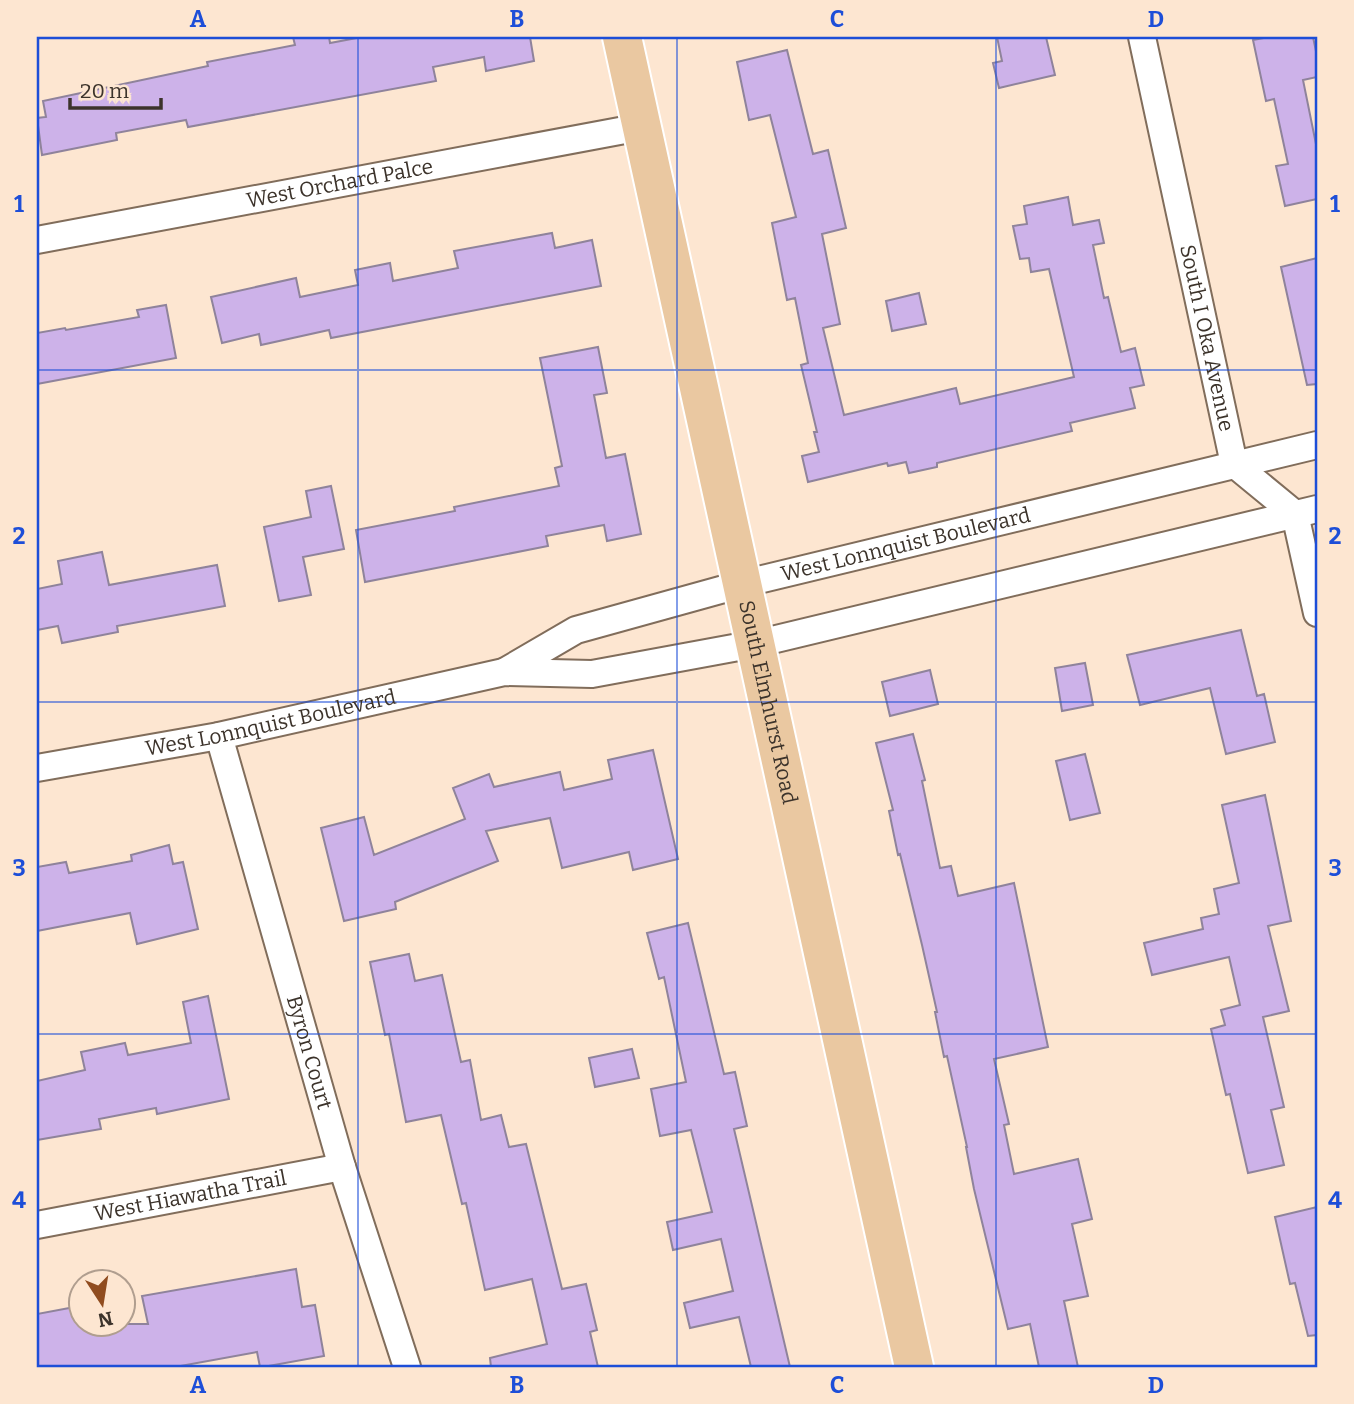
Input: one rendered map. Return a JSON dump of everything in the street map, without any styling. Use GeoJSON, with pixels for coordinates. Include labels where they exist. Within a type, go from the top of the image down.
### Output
{"type":"FeatureCollection","features":[{"type":"Feature","properties":{"kind":"main road","name":"South Elmhurst Road"},"geometry":{"type":"LineString","coordinates":[[622,37],[914,1367]]}},
{"type":"Feature","properties":{"kind":"street","name":"South I Oka Avenue"},"geometry":{"type":"LineString","coordinates":[[1142,37],[1234,464]]}},
{"type":"Feature","properties":{"kind":"street","name":"West Orchard Palce"},"geometry":{"type":"LineString","coordinates":[[37,240],[642,127]]}},
{"type":"Feature","properties":{"kind":"street","name":"West Lonnquist Boulevard"},"geometry":{"type":"LineString","coordinates":[[504,672],[576,630],[742,584],[1317,445]]}},
{"type":"Feature","properties":{"kind":"street"},"geometry":{"type":"LineString","coordinates":[[1234,464],[1306,512],[1317,613]]}},
{"type":"Feature","properties":{"kind":"street","name":"West Lonnquist Boulevard"},"geometry":{"type":"LineString","coordinates":[[37,768],[219,736],[504,672],[592,674],[755,644],[1306,512]]}},
{"type":"Feature","properties":{"kind":"street","name":"Byron Court"},"geometry":{"type":"LineString","coordinates":[[219,736],[342,1167],[407,1367]]}},
{"type":"Feature","properties":{"kind":"street","name":"West Hiawatha Trail"},"geometry":{"type":"LineString","coordinates":[[37,1225],[342,1167]]}},
{"type":"Feature","properties":{"kind":"building"},"geometry":{"type":"Polygon","coordinates":[[[293,37],[329,37],[330,43],[362,37],[530,37],[534,61],[486,71],[484,57],[433,67],[436,81],[188,127],[186,120],[116,133],[117,140],[42,155],[37,118],[46,117],[43,101],[208,66],[207,62],[295,45],[293,37]]]}},
{"type":"Feature","properties":{"kind":"building"},"geometry":{"type":"Polygon","coordinates":[[[997,37],[1046,37],[1055,75],[999,88],[993,63],[1002,61],[997,37]]]}},
{"type":"Feature","properties":{"kind":"building"},"geometry":{"type":"Polygon","coordinates":[[[1269,37],[1313,37],[1317,56],[1317,77],[1303,80],[1317,149],[1317,199],[1285,206],[1276,166],[1288,164],[1274,99],[1266,101],[1253,40],[1269,37]]]}},
{"type":"Feature","properties":{"kind":"building"},"geometry":{"type":"Polygon","coordinates":[[[787,50],[813,154],[828,150],[846,228],[822,234],[840,324],[823,328],[844,415],[956,388],[960,404],[1074,377],[1049,269],[1031,272],[1029,258],[1020,259],[1013,226],[1027,224],[1024,206],[1068,197],[1073,225],[1099,220],[1104,243],[1093,245],[1104,298],[1108,297],[1121,352],[1135,348],[1144,385],[1130,388],[1135,408],[1070,423],[1072,431],[937,463],[937,467],[909,473],[906,462],[888,466],[887,463],[808,482],[802,456],[819,452],[801,365],[808,363],[795,298],[787,300],[772,223],[796,217],[770,115],[749,120],[737,62],[787,50]]]}},
{"type":"Feature","properties":{"kind":"building"},"geometry":{"type":"Polygon","coordinates":[[[552,233],[555,248],[592,240],[601,286],[331,338],[329,330],[261,345],[259,334],[222,343],[211,297],[296,278],[300,297],[358,285],[355,270],[390,263],[393,281],[458,268],[454,251],[552,233]]]}},
{"type":"Feature","properties":{"kind":"building"},"geometry":{"type":"Polygon","coordinates":[[[1317,258],[1317,384],[1307,385],[1281,267],[1317,258]]]}},
{"type":"Feature","properties":{"kind":"building"},"geometry":{"type":"Polygon","coordinates":[[[919,293],[926,324],[892,331],[886,301],[919,293]]]}},
{"type":"Feature","properties":{"kind":"building"},"geometry":{"type":"Polygon","coordinates":[[[166,305],[176,358],[37,384],[37,333],[139,317],[137,310],[166,305]]]}},
{"type":"Feature","properties":{"kind":"building"},"geometry":{"type":"Polygon","coordinates":[[[598,347],[607,393],[594,395],[606,458],[625,454],[641,534],[607,541],[604,525],[546,536],[548,546],[365,582],[356,530],[455,511],[454,507],[559,486],[555,468],[562,466],[540,358],[598,347]]]}},
{"type":"Feature","properties":{"kind":"building"},"geometry":{"type":"Polygon","coordinates":[[[331,486],[344,549],[303,557],[311,595],[279,601],[264,527],[311,517],[306,491],[331,486]]]}},
{"type":"Feature","properties":{"kind":"building"},"geometry":{"type":"Polygon","coordinates":[[[102,552],[109,585],[217,565],[225,606],[117,626],[118,632],[62,643],[58,626],[37,630],[37,589],[62,584],[58,561],[102,552]]]}},
{"type":"Feature","properties":{"kind":"building"},"geometry":{"type":"Polygon","coordinates":[[[1241,630],[1257,696],[1264,694],[1275,742],[1226,754],[1210,688],[1140,705],[1127,655],[1241,630]]]}},
{"type":"Feature","properties":{"kind":"building"},"geometry":{"type":"Polygon","coordinates":[[[1085,663],[1093,705],[1062,711],[1055,668],[1085,663]]]}},
{"type":"Feature","properties":{"kind":"building"},"geometry":{"type":"Polygon","coordinates":[[[930,670],[938,704],[890,716],[882,682],[930,670]]]}},
{"type":"Feature","properties":{"kind":"building"},"geometry":{"type":"Polygon","coordinates":[[[913,734],[925,780],[922,781],[940,868],[951,866],[958,896],[1014,883],[1048,1047],[994,1059],[1009,1124],[1004,1125],[1014,1174],[1078,1159],[1092,1219],[1072,1224],[1088,1296],[1064,1301],[1078,1367],[1039,1367],[1030,1324],[1008,1329],[974,1189],[947,1056],[944,1057],[922,945],[900,854],[898,855],[889,811],[893,810],[876,743],[913,734]]]}},
{"type":"Feature","properties":{"kind":"building"},"geometry":{"type":"Polygon","coordinates":[[[653,750],[678,859],[633,870],[629,852],[562,868],[550,818],[486,831],[498,861],[395,902],[396,909],[344,921],[321,828],[364,817],[374,855],[465,819],[453,788],[489,774],[494,787],[560,772],[564,790],[612,779],[608,760],[653,750]]]}},
{"type":"Feature","properties":{"kind":"building"},"geometry":{"type":"Polygon","coordinates":[[[1085,754],[1100,813],[1070,820],[1056,761],[1085,754]]]}},
{"type":"Feature","properties":{"kind":"building"},"geometry":{"type":"Polygon","coordinates":[[[1265,795],[1291,921],[1268,926],[1289,1011],[1263,1017],[1284,1107],[1271,1110],[1284,1165],[1248,1173],[1230,1094],[1226,1095],[1211,1029],[1225,1025],[1221,1010],[1240,1005],[1229,957],[1152,975],[1144,943],[1203,929],[1201,918],[1219,914],[1214,889],[1239,883],[1222,805],[1265,795]]]}},
{"type":"Feature","properties":{"kind":"building"},"geometry":{"type":"Polygon","coordinates":[[[169,845],[173,864],[183,862],[198,929],[137,944],[130,913],[37,931],[37,867],[66,862],[69,873],[132,861],[131,855],[169,845]]]}},
{"type":"Feature","properties":{"kind":"building"},"geometry":{"type":"Polygon","coordinates":[[[688,923],[724,1074],[735,1072],[747,1126],[734,1129],[790,1367],[751,1367],[739,1317],[690,1328],[684,1303],[733,1291],[721,1239],[673,1250],[667,1222],[712,1212],[691,1130],[660,1136],[651,1089],[686,1082],[664,977],[659,979],[647,933],[688,923]]]}},
{"type":"Feature","properties":{"kind":"building"},"geometry":{"type":"Polygon","coordinates":[[[409,954],[415,981],[442,975],[461,1062],[470,1060],[481,1120],[501,1115],[509,1147],[526,1144],[562,1289],[586,1284],[597,1330],[590,1332],[598,1367],[491,1367],[490,1358],[547,1344],[532,1279],[485,1290],[466,1203],[462,1204],[441,1115],[406,1122],[389,1034],[385,1035],[370,962],[409,954]]]}},
{"type":"Feature","properties":{"kind":"building"},"geometry":{"type":"Polygon","coordinates":[[[208,996],[229,1099],[157,1114],[156,1108],[99,1119],[101,1129],[37,1140],[37,1081],[85,1070],[81,1052],[125,1043],[128,1055],[191,1043],[183,1002],[208,996]]]}},
{"type":"Feature","properties":{"kind":"building"},"geometry":{"type":"Polygon","coordinates":[[[632,1049],[639,1078],[595,1087],[589,1058],[632,1049]]]}},
{"type":"Feature","properties":{"kind":"building"},"geometry":{"type":"Polygon","coordinates":[[[1317,1207],[1317,1335],[1308,1336],[1295,1283],[1290,1284],[1275,1217],[1317,1207]]]}},
{"type":"Feature","properties":{"kind":"building"},"geometry":{"type":"Polygon","coordinates":[[[296,1269],[302,1307],[315,1305],[324,1356],[263,1367],[260,1367],[257,1352],[175,1367],[37,1367],[37,1314],[66,1309],[66,1338],[136,1338],[136,1324],[148,1324],[142,1296],[296,1269]]]}}]}
